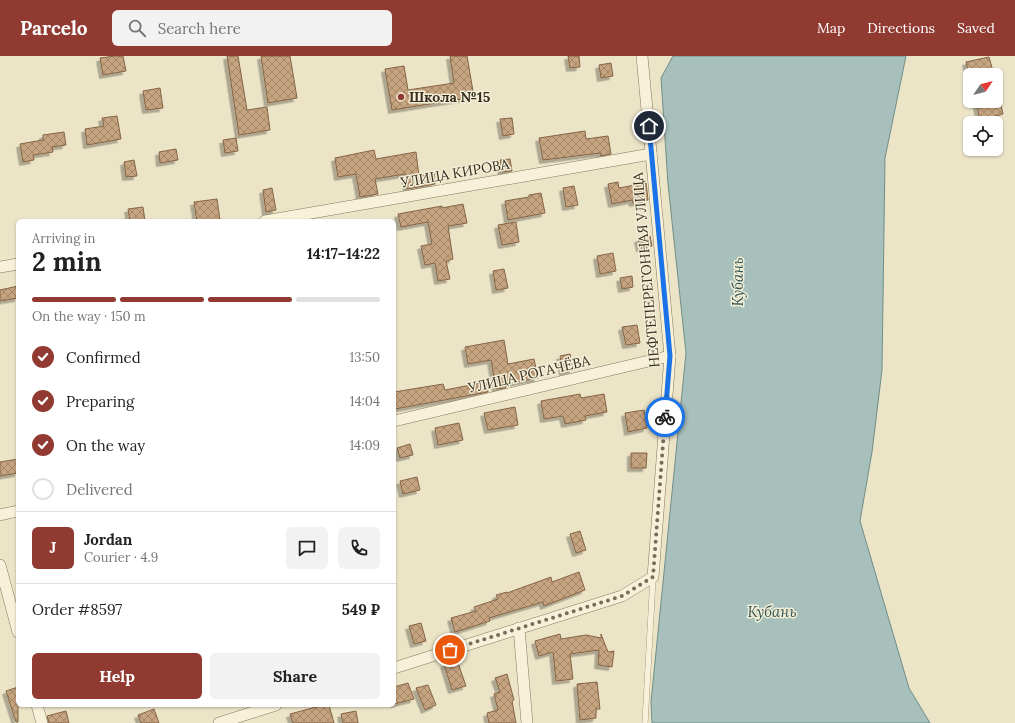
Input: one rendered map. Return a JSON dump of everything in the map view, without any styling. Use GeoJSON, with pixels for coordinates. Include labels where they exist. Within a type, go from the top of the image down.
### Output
{"type":"FeatureCollection","features":[{"type":"Feature","properties":{"kind":"street","name":"НЕФТЕПЕРЕГОННАЯ УЛИЦА"},"geometry":{"type":"LineString","coordinates":[[642,56],[670,356],[653,577]]}},
{"type":"Feature","properties":{"kind":"street","name":"УЛИЦА КИРОВА"},"geometry":{"type":"LineString","coordinates":[[276,219],[651,154]]}},
{"type":"Feature","properties":{"kind":"street"},"geometry":{"type":"LineString","coordinates":[[0,267],[16,264]]}},
{"type":"Feature","properties":{"kind":"street","name":"УЛИЦА РОГАЧЁВА"},"geometry":{"type":"LineString","coordinates":[[396,422],[670,356]]}},
{"type":"Feature","properties":{"kind":"street"},"geometry":{"type":"LineString","coordinates":[[0,515],[16,511]]}},
{"type":"Feature","properties":{"kind":"street"},"geometry":{"type":"LineString","coordinates":[[0,564],[16,624]]}},
{"type":"Feature","properties":{"kind":"street"},"geometry":{"type":"LineString","coordinates":[[396,667],[622,596],[653,577]]}},
{"type":"Feature","properties":{"kind":"street"},"geometry":{"type":"LineString","coordinates":[[519,628],[527,723]]}},
{"type":"Feature","properties":{"kind":"street"},"geometry":{"type":"LineString","coordinates":[[38,707],[42,723]]}},
{"type":"Feature","properties":{"kind":"street"},"geometry":{"type":"LineString","coordinates":[[219,723],[270,707]]}},
{"type":"Feature","properties":{"kind":"lane"},"geometry":{"type":"LineString","coordinates":[[645,723],[653,577]]}},
{"type":"Feature","properties":{"kind":"water","name":"Кубань"},"geometry":{"type":"Polygon","coordinates":[[[673,56],[906,56],[885,158],[882,370],[872,452],[860,521],[909,688],[930,723],[652,723],[651,702],[686,353],[668,184],[661,78],[673,56]]]}},
{"type":"Feature","properties":{"kind":"building"},"geometry":{"type":"Polygon","coordinates":[[[123,56],[126,71],[103,75],[100,58],[123,56]]]}},
{"type":"Feature","properties":{"kind":"building"},"geometry":{"type":"Polygon","coordinates":[[[227,56],[238,56],[247,110],[267,107],[270,130],[239,135],[227,56]]]}},
{"type":"Feature","properties":{"kind":"building"},"geometry":{"type":"Polygon","coordinates":[[[261,56],[290,56],[297,98],[268,103],[261,56]]]}},
{"type":"Feature","properties":{"kind":"building"},"geometry":{"type":"Polygon","coordinates":[[[450,56],[467,56],[474,97],[392,110],[385,69],[404,66],[408,90],[454,83],[450,56]]]}},
{"type":"Feature","properties":{"kind":"building"},"geometry":{"type":"Polygon","coordinates":[[[568,56],[579,56],[580,67],[570,68],[568,56]]]}},
{"type":"Feature","properties":{"kind":"building"},"geometry":{"type":"Polygon","coordinates":[[[989,57],[992,68],[967,68],[966,62],[989,57]]]}},
{"type":"Feature","properties":{"kind":"building"},"geometry":{"type":"Polygon","coordinates":[[[611,63],[613,76],[601,78],[599,65],[611,63]]]}},
{"type":"Feature","properties":{"kind":"building"},"geometry":{"type":"Polygon","coordinates":[[[160,88],[163,108],[146,110],[143,91],[160,88]]]}},
{"type":"Feature","properties":{"kind":"building"},"geometry":{"type":"Polygon","coordinates":[[[977,108],[1002,108],[1003,114],[995,116],[979,116],[977,108]]]}},
{"type":"Feature","properties":{"kind":"building"},"geometry":{"type":"Polygon","coordinates":[[[117,116],[121,139],[87,145],[85,129],[104,126],[102,118],[117,116]]]}},
{"type":"Feature","properties":{"kind":"building"},"geometry":{"type":"Polygon","coordinates":[[[512,118],[514,134],[503,136],[500,119],[512,118]]]}},
{"type":"Feature","properties":{"kind":"building"},"geometry":{"type":"Polygon","coordinates":[[[585,131],[586,139],[608,136],[611,154],[601,156],[600,153],[543,160],[539,138],[585,131]]]}},
{"type":"Feature","properties":{"kind":"building"},"geometry":{"type":"Polygon","coordinates":[[[64,132],[66,145],[52,147],[53,152],[33,155],[34,160],[23,162],[20,144],[43,140],[43,135],[64,132]]]}},
{"type":"Feature","properties":{"kind":"building"},"geometry":{"type":"Polygon","coordinates":[[[236,138],[238,151],[225,153],[223,140],[236,138]]]}},
{"type":"Feature","properties":{"kind":"building"},"geometry":{"type":"Polygon","coordinates":[[[176,149],[178,160],[160,163],[159,152],[176,149]]]}},
{"type":"Feature","properties":{"kind":"building"},"geometry":{"type":"Polygon","coordinates":[[[374,150],[376,159],[416,152],[419,176],[434,173],[435,184],[407,189],[405,174],[375,179],[378,194],[360,197],[356,174],[338,177],[335,158],[374,150]]]}},
{"type":"Feature","properties":{"kind":"building"},"geometry":{"type":"Polygon","coordinates":[[[510,159],[512,171],[502,172],[500,160],[510,159]]]}},
{"type":"Feature","properties":{"kind":"building"},"geometry":{"type":"Polygon","coordinates":[[[134,160],[137,176],[126,177],[124,162],[134,160]]]}},
{"type":"Feature","properties":{"kind":"building"},"geometry":{"type":"Polygon","coordinates":[[[618,182],[619,188],[646,183],[648,200],[633,203],[632,200],[612,204],[608,184],[618,182]]]}},
{"type":"Feature","properties":{"kind":"building"},"geometry":{"type":"Polygon","coordinates":[[[574,186],[578,205],[566,207],[563,188],[574,186]]]}},
{"type":"Feature","properties":{"kind":"building"},"geometry":{"type":"Polygon","coordinates":[[[272,188],[276,210],[266,212],[263,190],[272,188]]]}},
{"type":"Feature","properties":{"kind":"building"},"geometry":{"type":"Polygon","coordinates":[[[541,193],[545,213],[508,220],[505,201],[529,197],[529,195],[541,193]]]}},
{"type":"Feature","properties":{"kind":"building"},"geometry":{"type":"Polygon","coordinates":[[[217,199],[220,219],[197,219],[194,202],[217,199]]]}},
{"type":"Feature","properties":{"kind":"building"},"geometry":{"type":"Polygon","coordinates":[[[463,204],[467,223],[448,226],[453,259],[446,261],[450,279],[438,281],[435,263],[425,265],[421,246],[432,244],[428,222],[401,227],[398,214],[442,206],[442,208],[463,204]]]}},
{"type":"Feature","properties":{"kind":"building"},"geometry":{"type":"Polygon","coordinates":[[[143,207],[145,219],[130,219],[128,209],[143,207]]]}},
{"type":"Feature","properties":{"kind":"building"},"geometry":{"type":"Polygon","coordinates":[[[516,222],[519,242],[502,245],[498,225],[516,222]]]}},
{"type":"Feature","properties":{"kind":"building"},"geometry":{"type":"Polygon","coordinates":[[[650,236],[652,246],[640,248],[638,239],[650,236]]]}},
{"type":"Feature","properties":{"kind":"building"},"geometry":{"type":"Polygon","coordinates":[[[613,253],[616,271],[600,274],[597,256],[613,253]]]}},
{"type":"Feature","properties":{"kind":"building"},"geometry":{"type":"Polygon","coordinates":[[[504,269],[508,288],[496,290],[493,271],[504,269]]]}},
{"type":"Feature","properties":{"kind":"building"},"geometry":{"type":"Polygon","coordinates":[[[632,276],[633,287],[622,289],[620,278],[632,276]]]}},
{"type":"Feature","properties":{"kind":"building"},"geometry":{"type":"Polygon","coordinates":[[[16,286],[16,298],[0,301],[0,290],[16,286]]]}},
{"type":"Feature","properties":{"kind":"building"},"geometry":{"type":"Polygon","coordinates":[[[637,325],[640,343],[626,345],[622,327],[637,325]]]}},
{"type":"Feature","properties":{"kind":"building"},"geometry":{"type":"Polygon","coordinates":[[[504,340],[508,364],[534,359],[538,378],[505,384],[506,388],[496,389],[491,360],[468,364],[465,347],[504,340]]]}},
{"type":"Feature","properties":{"kind":"building"},"geometry":{"type":"Polygon","coordinates":[[[570,354],[573,370],[563,372],[560,356],[570,354]]]}},
{"type":"Feature","properties":{"kind":"building"},"geometry":{"type":"Polygon","coordinates":[[[486,382],[488,392],[396,409],[396,392],[443,384],[445,390],[486,382]]]}},
{"type":"Feature","properties":{"kind":"building"},"geometry":{"type":"Polygon","coordinates":[[[580,394],[581,398],[604,394],[607,412],[585,416],[586,420],[565,424],[563,416],[544,419],[541,401],[580,394]]]}},
{"type":"Feature","properties":{"kind":"building"},"geometry":{"type":"Polygon","coordinates":[[[515,407],[518,425],[488,430],[484,413],[515,407]]]}},
{"type":"Feature","properties":{"kind":"building"},"geometry":{"type":"Polygon","coordinates":[[[644,410],[647,428],[628,432],[625,413],[644,410]]]}},
{"type":"Feature","properties":{"kind":"building"},"geometry":{"type":"Polygon","coordinates":[[[459,423],[463,440],[438,445],[435,428],[459,423]]]}},
{"type":"Feature","properties":{"kind":"building"},"geometry":{"type":"Polygon","coordinates":[[[410,444],[413,455],[400,458],[397,448],[410,444]]]}},
{"type":"Feature","properties":{"kind":"building"},"geometry":{"type":"Polygon","coordinates":[[[631,453],[647,453],[646,468],[631,468],[631,453]]]}},
{"type":"Feature","properties":{"kind":"building"},"geometry":{"type":"Polygon","coordinates":[[[16,459],[16,473],[0,476],[0,462],[16,459]]]}},
{"type":"Feature","properties":{"kind":"building"},"geometry":{"type":"Polygon","coordinates":[[[417,477],[420,490],[403,494],[400,481],[417,477]]]}},
{"type":"Feature","properties":{"kind":"building"},"geometry":{"type":"Polygon","coordinates":[[[580,531],[586,550],[576,553],[570,534],[580,531]]]}},
{"type":"Feature","properties":{"kind":"building"},"geometry":{"type":"Polygon","coordinates":[[[579,572],[585,590],[544,606],[543,602],[489,618],[490,621],[455,632],[451,618],[476,611],[474,607],[498,599],[496,595],[507,593],[551,577],[552,582],[579,572]]]}},
{"type":"Feature","properties":{"kind":"building"},"geometry":{"type":"Polygon","coordinates":[[[421,623],[426,641],[414,644],[409,626],[421,623]]]}},
{"type":"Feature","properties":{"kind":"building"},"geometry":{"type":"Polygon","coordinates":[[[560,634],[561,639],[586,635],[601,638],[601,634],[608,652],[614,651],[612,667],[598,665],[599,650],[570,654],[573,679],[556,681],[553,652],[539,656],[535,641],[560,634]]]}},
{"type":"Feature","properties":{"kind":"building"},"geometry":{"type":"Polygon","coordinates":[[[457,660],[466,686],[452,690],[444,664],[457,660]]]}},
{"type":"Feature","properties":{"kind":"building"},"geometry":{"type":"Polygon","coordinates":[[[507,674],[514,700],[512,701],[516,723],[489,723],[487,713],[498,710],[494,694],[500,692],[495,678],[507,674]]]}},
{"type":"Feature","properties":{"kind":"building"},"geometry":{"type":"Polygon","coordinates":[[[597,682],[600,709],[596,709],[596,718],[580,720],[577,684],[597,682]]]}},
{"type":"Feature","properties":{"kind":"building"},"geometry":{"type":"Polygon","coordinates":[[[408,683],[414,699],[396,704],[396,686],[408,683]]]}},
{"type":"Feature","properties":{"kind":"building"},"geometry":{"type":"Polygon","coordinates":[[[428,685],[436,705],[425,710],[416,688],[428,685]]]}},
{"type":"Feature","properties":{"kind":"building"},"geometry":{"type":"Polygon","coordinates":[[[16,688],[18,722],[16,722],[6,691],[16,688]]]}},
{"type":"Feature","properties":{"kind":"building"},"geometry":{"type":"Polygon","coordinates":[[[316,707],[330,707],[334,723],[293,723],[290,714],[316,707]]]}},
{"type":"Feature","properties":{"kind":"building"},"geometry":{"type":"Polygon","coordinates":[[[154,709],[159,723],[141,723],[138,715],[154,709]]]}},
{"type":"Feature","properties":{"kind":"building"},"geometry":{"type":"Polygon","coordinates":[[[66,711],[69,723],[49,723],[47,716],[66,711]]]}},
{"type":"Feature","properties":{"kind":"building"},"geometry":{"type":"Polygon","coordinates":[[[356,711],[358,723],[343,723],[341,714],[356,711]]]}},
{"type":"Feature","properties":{"kind":"way so far"},"geometry":{"type":"LineString","coordinates":[[450,650],[622,596],[653,577],[665,417]]}},
{"type":"Feature","properties":{"kind":"place","name":"Школа №15"},"geometry":{"type":"Point","coordinates":[401,97]}},
{"type":"Feature","properties":{"kind":"route"},"geometry":{"type":"LineString","coordinates":[[649,126],[670,356],[665,417]]}}]}
